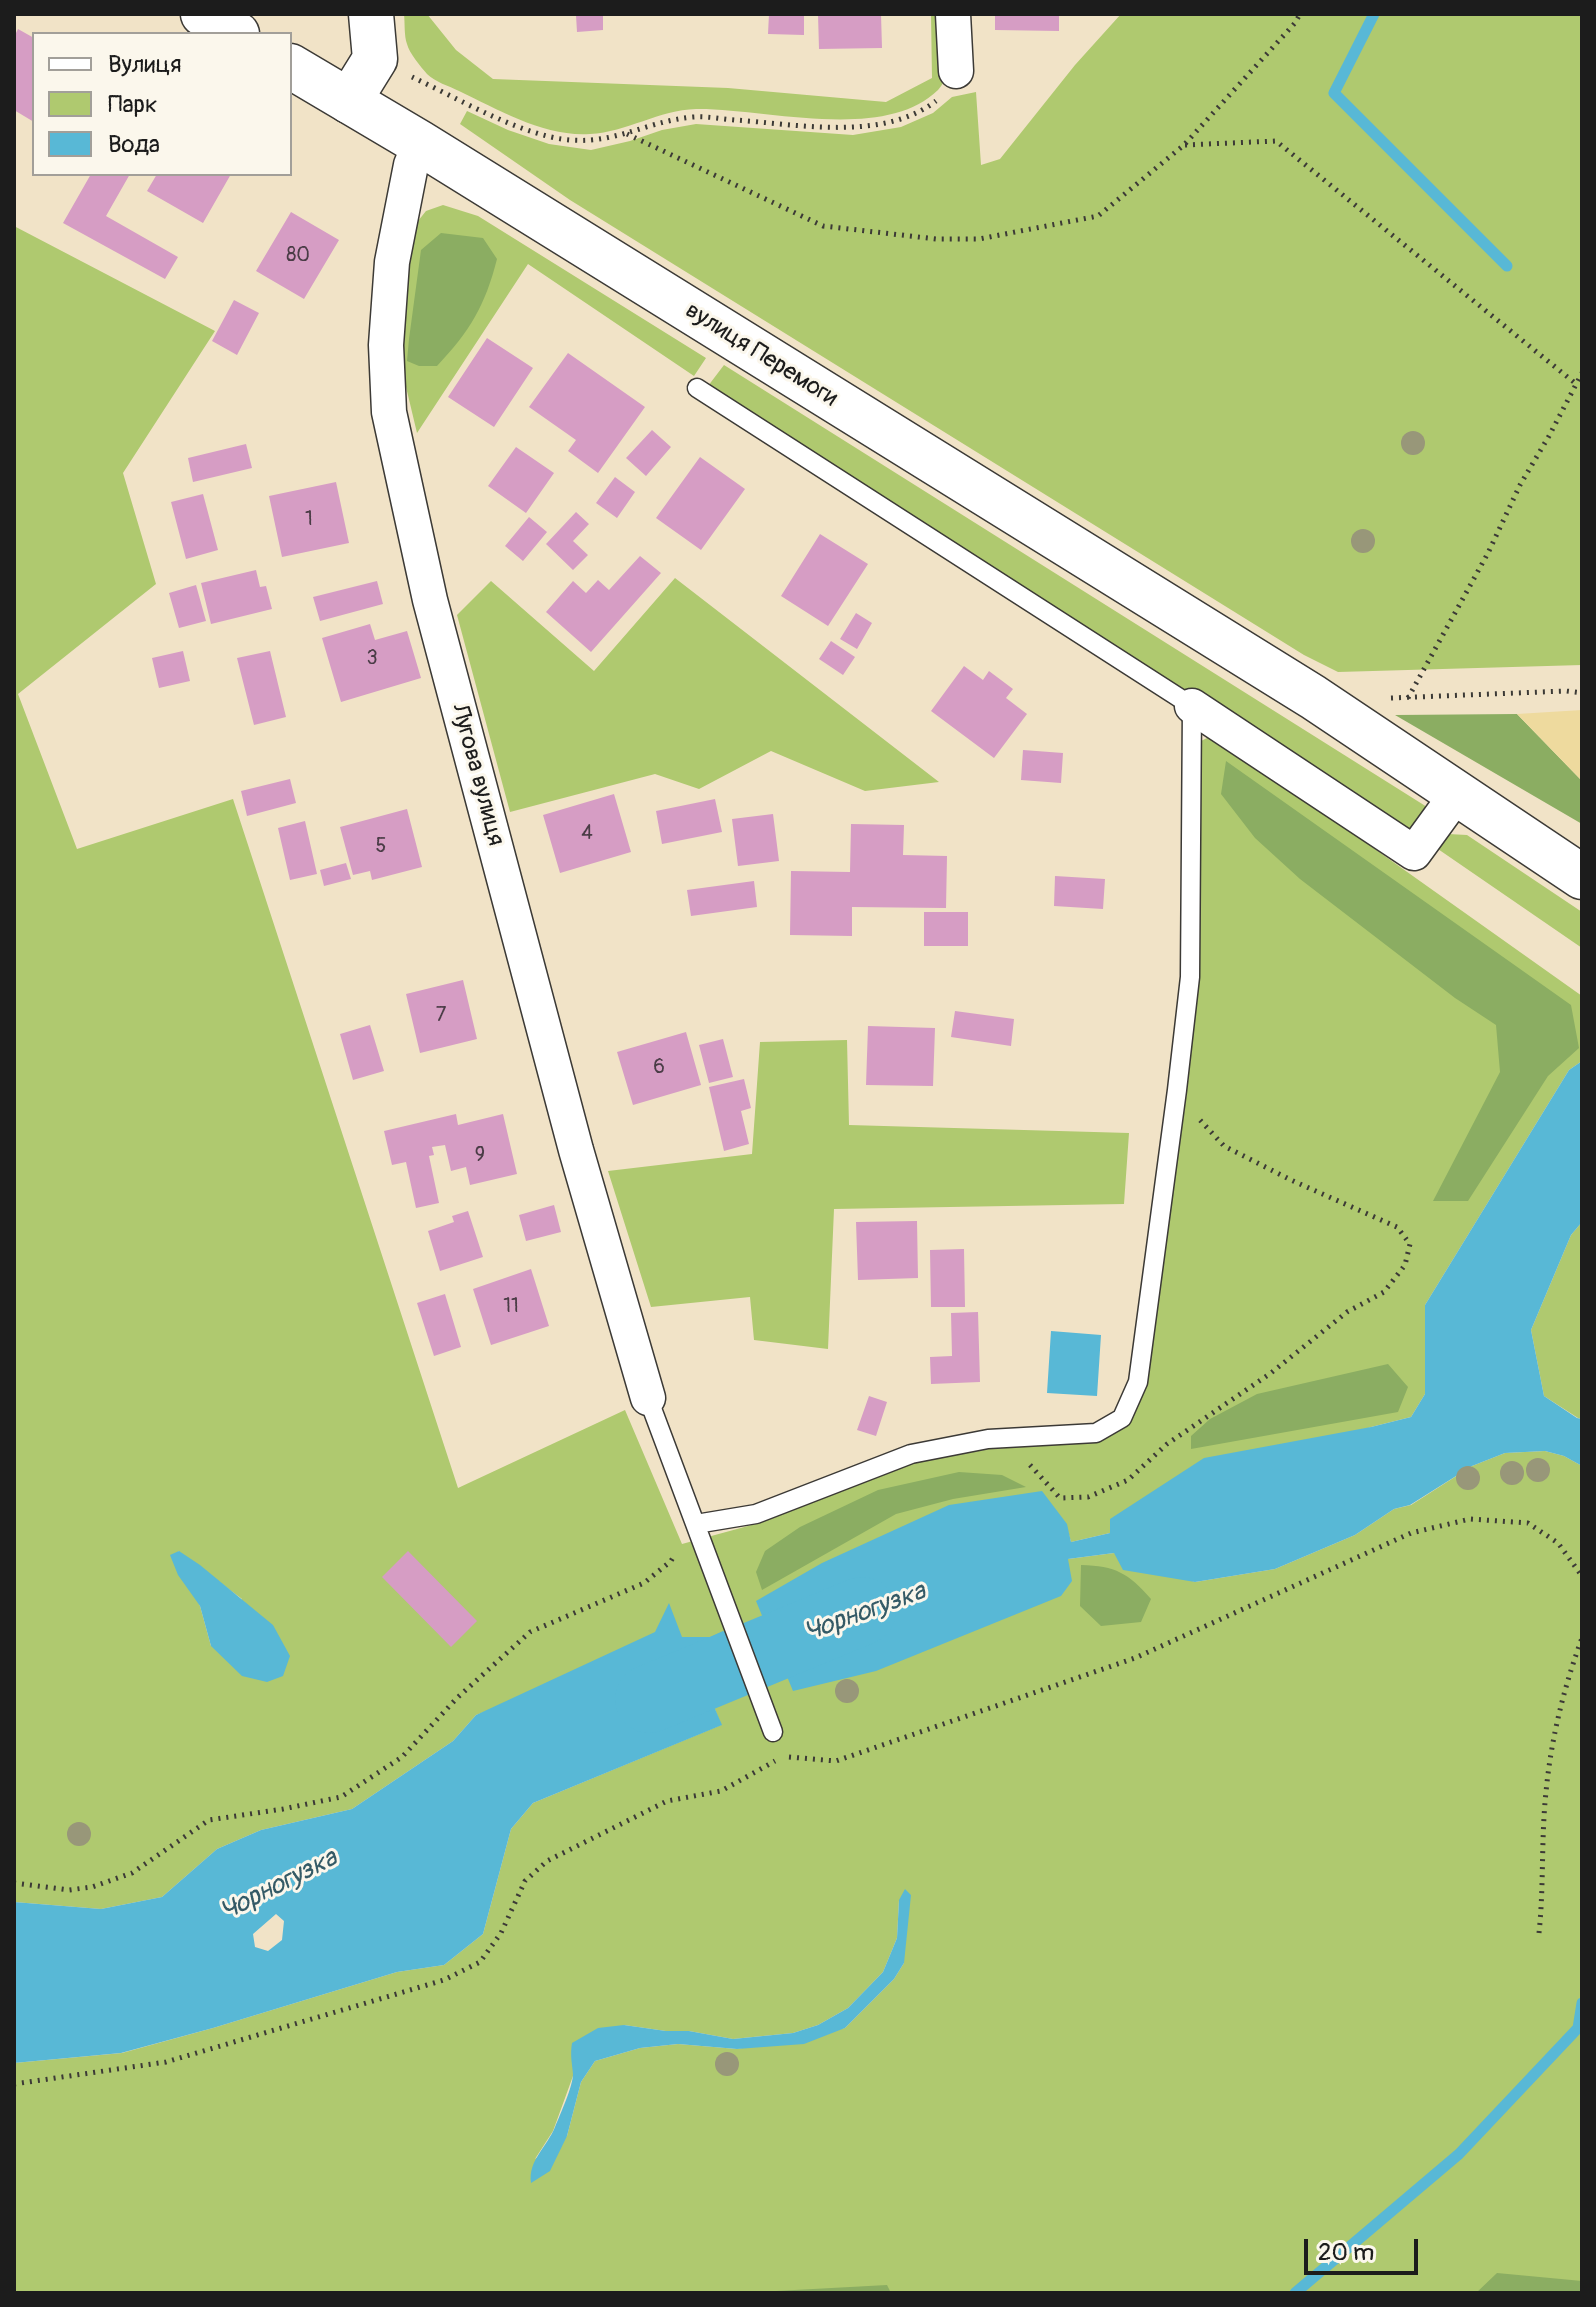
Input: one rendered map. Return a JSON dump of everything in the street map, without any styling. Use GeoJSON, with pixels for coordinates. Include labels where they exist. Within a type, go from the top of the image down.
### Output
{"type":"FeatureCollection","features":[{"type":"Feature","properties":{"kind":"main road"},"geometry":{"type":"LineString","coordinates":[[203,14],[234,32]]}},
{"type":"Feature","properties":{"kind":"main road"},"geometry":{"type":"LineString","coordinates":[[349,101],[375,59],[371,14]]}},
{"type":"Feature","properties":{"kind":"main road","name":"вулиця Перемоги"},"geometry":{"type":"LineString","coordinates":[[292,67],[420,143],[1313,697],[1577,874]]}},
{"type":"Feature","properties":{"kind":"street"},"geometry":{"type":"LineString","coordinates":[[953,14],[956,71]]}},
{"type":"Feature","properties":{"kind":"street","name":"Лугова вулиця"},"geometry":{"type":"LineString","coordinates":[[420,143],[411,165],[392,262],[386,345],[389,412],[430,600],[572,1134],[648,1398]]}},
{"type":"Feature","properties":{"kind":"street"},"geometry":{"type":"LineString","coordinates":[[1192,706],[1414,853],[1457,794]]}},
{"type":"Feature","properties":{"kind":"lane"},"geometry":{"type":"LineString","coordinates":[[696,1524],[756,1514],[911,1454],[988,1439],[1096,1433],[1122,1418],[1138,1382],[1190,977],[1192,706],[697,388]]}},
{"type":"Feature","properties":{"kind":"lane"},"geometry":{"type":"LineString","coordinates":[[648,1398],[773,1732]]}},
{"type":"Feature","properties":{"kind":"path"},"geometry":{"type":"LineString","coordinates":[[627,134],[823,226],[936,239],[979,239],[1098,216],[1184,145],[1300,14]]}},
{"type":"Feature","properties":{"kind":"path"},"geometry":{"type":"LineString","coordinates":[[375,59],[511,124],[551,137],[591,142],[660,122],[695,117],[852,128],[899,120],[946,93],[956,71]]}},
{"type":"Feature","properties":{"kind":"path"},"geometry":{"type":"LineString","coordinates":[[1184,145],[1276,141],[1575,383]]}},
{"type":"Feature","properties":{"kind":"path"},"geometry":{"type":"LineString","coordinates":[[1408,698],[1582,373]]}},
{"type":"Feature","properties":{"kind":"path"},"geometry":{"type":"LineString","coordinates":[[1376,698],[1582,693]]}},
{"type":"Feature","properties":{"kind":"path"},"geometry":{"type":"LineString","coordinates":[[988,1439],[1027,1462],[1060,1498],[1088,1497],[1102,1492],[1128,1480],[1167,1444],[1271,1373],[1347,1312],[1384,1292],[1405,1265],[1410,1244],[1397,1227],[1224,1146],[1177,1090]]}},
{"type":"Feature","properties":{"kind":"path"},"geometry":{"type":"LineString","coordinates":[[14,2084],[166,2062],[444,1980],[480,1962],[501,1933],[525,1881],[547,1861],[667,1801],[721,1791],[783,1756],[836,1761],[1135,1658],[1411,1533],[1470,1519],[1528,1523],[1558,1543],[1582,1576]]}},
{"type":"Feature","properties":{"kind":"path"},"geometry":{"type":"LineString","coordinates":[[14,1883],[69,1890],[92,1887],[132,1873],[209,1820],[341,1797],[402,1757],[457,1698],[530,1632],[644,1583],[671,1561],[696,1524]]}},
{"type":"Feature","properties":{"kind":"path"},"geometry":{"type":"LineString","coordinates":[[1539,1933],[1545,1793],[1558,1713],[1582,1638]]}},
{"type":"Feature","properties":{"kind":"green space"},"geometry":{"type":"Polygon","coordinates":[[[404,14],[427,14],[456,50],[493,79],[728,88],[886,102],[932,78],[931,14],[947,14],[949,64],[944,82],[938,90],[915,106],[887,115],[823,119],[696,109],[669,113],[604,132],[573,134],[522,121],[430,77],[408,48],[404,14]]]}},
{"type":"Feature","properties":{"kind":"green space"},"geometry":{"type":"Polygon","coordinates":[[[1121,14],[1582,14],[1582,665],[1338,672],[1304,655],[570,200],[460,124],[467,111],[549,144],[591,150],[696,124],[853,135],[901,127],[933,113],[952,97],[976,92],[981,165],[1000,159],[1075,65],[1121,14]]]}},
{"type":"Feature","properties":{"kind":"green space"},"geometry":{"type":"Polygon","coordinates":[[[443,205],[478,216],[706,358],[694,376],[528,264],[417,433],[396,345],[414,226],[426,211],[443,205]]]}},
{"type":"Feature","properties":{"kind":"green space"},"geometry":{"type":"Polygon","coordinates":[[[14,226],[215,331],[123,473],[156,584],[18,694],[77,849],[233,799],[458,1488],[625,1410],[682,1544],[759,1523],[914,1463],[989,1449],[1099,1442],[1129,1425],[1146,1384],[1187,1091],[1199,978],[1201,741],[1209,737],[1286,786],[1582,996],[1582,1061],[1569,1070],[1425,1305],[1425,1394],[1411,1417],[1371,1427],[1110,1533],[1071,1542],[1066,1524],[1068,1559],[1114,1553],[1195,1582],[1275,1569],[1355,1535],[1394,1509],[1411,1505],[1472,1466],[1505,1453],[1545,1451],[1564,1456],[1582,1466],[1582,2293],[14,2293],[14,2063],[122,2053],[397,1972],[444,1965],[483,1934],[511,1829],[533,1803],[721,1725],[712,1702],[710,1637],[682,1637],[476,1715],[453,1741],[352,1809],[261,1830],[217,1849],[162,1897],[101,1909],[14,1902],[14,226]],[[178,1551],[200,1606],[211,1646],[242,1599],[178,1551]],[[899,1900],[897,1938],[883,1972],[848,2008],[818,2025],[793,2033],[733,2039],[624,2025],[573,2076],[553,2131],[535,2159],[567,2136],[581,2082],[595,2061],[640,2048],[678,2044],[737,2049],[845,2028],[894,1979],[904,1963],[899,1900]]]}},
{"type":"Feature","properties":{"kind":"green space"},"geometry":{"type":"Polygon","coordinates":[[[441,233],[483,238],[497,259],[475,317],[459,341],[437,366],[419,366],[407,361],[421,250],[441,233]]]}},
{"type":"Feature","properties":{"kind":"green space"},"geometry":{"type":"Polygon","coordinates":[[[724,365],[1427,807],[1408,833],[708,386],[724,365]]]}},
{"type":"Feature","properties":{"kind":"green space"},"geometry":{"type":"Polygon","coordinates":[[[675,578],[939,782],[865,791],[771,751],[699,789],[655,774],[510,812],[457,615],[491,581],[594,671],[675,578]]]}},
{"type":"Feature","properties":{"kind":"green space"},"geometry":{"type":"Polygon","coordinates":[[[1517,714],[1582,781],[1582,824],[1395,715],[1517,714]]]}},
{"type":"Feature","properties":{"kind":"green space"},"geometry":{"type":"Polygon","coordinates":[[[1226,761],[1571,1005],[1579,1048],[1548,1076],[1468,1201],[1433,1201],[1500,1072],[1496,1025],[1455,998],[1300,879],[1255,838],[1221,794],[1226,761]]]}},
{"type":"Feature","properties":{"kind":"green space"},"geometry":{"type":"Polygon","coordinates":[[[1448,834],[1467,835],[1582,912],[1582,948],[1435,847],[1448,834]]]}},
{"type":"Feature","properties":{"kind":"green space"},"geometry":{"type":"Polygon","coordinates":[[[847,1040],[849,1125],[1129,1133],[1124,1204],[834,1209],[828,1349],[754,1340],[750,1297],[651,1307],[608,1171],[752,1154],[760,1042],[847,1040]]]}},
{"type":"Feature","properties":{"kind":"green space"},"geometry":{"type":"Polygon","coordinates":[[[1582,1222],[1582,1419],[1544,1396],[1531,1330],[1571,1235],[1582,1222]]]}},
{"type":"Feature","properties":{"kind":"green space"},"geometry":{"type":"Polygon","coordinates":[[[1388,1364],[1408,1387],[1398,1412],[1191,1449],[1191,1436],[1210,1419],[1257,1394],[1388,1364]]]}},
{"type":"Feature","properties":{"kind":"green space"},"geometry":{"type":"Polygon","coordinates":[[[959,1472],[1002,1475],[1026,1487],[953,1499],[896,1514],[762,1590],[756,1572],[765,1551],[800,1527],[878,1490],[959,1472]]]}},
{"type":"Feature","properties":{"kind":"green space"},"geometry":{"type":"Polygon","coordinates":[[[1081,1565],[1112,1569],[1135,1583],[1151,1599],[1141,1622],[1101,1626],[1080,1606],[1081,1565]]]}},
{"type":"Feature","properties":{"kind":"green space"},"geometry":{"type":"Polygon","coordinates":[[[1497,2273],[1582,2281],[1582,2293],[1476,2293],[1497,2273]]]}},
{"type":"Feature","properties":{"kind":"green space"},"geometry":{"type":"Polygon","coordinates":[[[887,2285],[891,2293],[739,2293],[887,2285]]]}},
{"type":"Feature","properties":{"kind":"sand"},"geometry":{"type":"Polygon","coordinates":[[[1582,710],[1582,781],[1517,714],[1582,710]]]}},
{"type":"Feature","properties":{"kind":"water"},"geometry":{"type":"Polygon","coordinates":[[[1582,1061],[1582,1222],[1571,1235],[1531,1330],[1544,1396],[1582,1419],[1582,1466],[1564,1456],[1545,1451],[1505,1453],[1472,1466],[1410,1505],[1394,1509],[1355,1535],[1275,1569],[1195,1582],[1123,1570],[1114,1553],[1068,1559],[1072,1581],[1061,1596],[876,1671],[793,1691],[756,1601],[822,1563],[949,1505],[1042,1491],[1067,1524],[1071,1542],[1110,1533],[1110,1519],[1204,1458],[1411,1417],[1425,1394],[1425,1305],[1569,1070],[1582,1061]]]}},
{"type":"Feature","properties":{"kind":"water"},"geometry":{"type":"Polygon","coordinates":[[[1051,1331],[1101,1335],[1097,1396],[1047,1393],[1051,1331]]]}},
{"type":"Feature","properties":{"kind":"water"},"geometry":{"type":"Polygon","coordinates":[[[179,1551],[273,1625],[290,1656],[283,1676],[267,1682],[242,1676],[211,1646],[200,1606],[178,1575],[170,1555],[179,1551]]]}},
{"type":"Feature","properties":{"kind":"water"},"geometry":{"type":"Polygon","coordinates":[[[669,1603],[682,1637],[710,1637],[723,1631],[743,1688],[712,1702],[722,1725],[533,1803],[511,1829],[483,1934],[444,1965],[397,1972],[121,2053],[14,2063],[14,1902],[101,1909],[162,1897],[217,1849],[261,1830],[352,1809],[453,1741],[476,1715],[655,1632],[669,1603]],[[276,1914],[253,1934],[255,1947],[268,1951],[282,1940],[284,1921],[276,1914]]]}},
{"type":"Feature","properties":{"kind":"water"},"geometry":{"type":"Polygon","coordinates":[[[905,1889],[911,1895],[904,1963],[894,1979],[845,2028],[804,2044],[737,2049],[678,2044],[640,2048],[595,2061],[581,2082],[567,2136],[550,2171],[531,2183],[532,2167],[552,2134],[571,2086],[572,2043],[598,2028],[624,2025],[733,2039],[793,2033],[818,2025],[848,2008],[883,1972],[897,1938],[899,1900],[905,1889]]]}},
{"type":"Feature","properties":{"kind":"building"},"geometry":{"type":"Polygon","coordinates":[[[603,14],[603,30],[577,32],[576,15],[603,14]]]}},
{"type":"Feature","properties":{"kind":"building"},"geometry":{"type":"Polygon","coordinates":[[[769,14],[804,14],[804,35],[768,34],[769,14]]]}},
{"type":"Feature","properties":{"kind":"building"},"geometry":{"type":"Polygon","coordinates":[[[818,14],[881,14],[882,48],[819,49],[818,14]]]}},
{"type":"Feature","properties":{"kind":"building"},"geometry":{"type":"Polygon","coordinates":[[[995,14],[1059,14],[1059,31],[995,30],[995,14]]]}},
{"type":"Feature","properties":{"kind":"building"},"geometry":{"type":"Polygon","coordinates":[[[18,29],[32,37],[32,121],[14,110],[14,37],[18,29]]]}},
{"type":"Feature","properties":{"kind":"building"},"geometry":{"type":"Polygon","coordinates":[[[90,176],[129,176],[106,216],[178,257],[165,279],[63,223],[90,176]]]}},
{"type":"Feature","properties":{"kind":"building"},"geometry":{"type":"Polygon","coordinates":[[[156,176],[230,176],[203,223],[147,191],[156,176]]]}},
{"type":"Feature","properties":{"kind":"building"},"geometry":{"type":"Polygon","coordinates":[[[291,212],[339,240],[304,299],[256,271],[291,212]]]}},
{"type":"Feature","properties":{"kind":"building"},"geometry":{"type":"Polygon","coordinates":[[[234,300],[259,313],[237,355],[212,341],[234,300]]]}},
{"type":"Feature","properties":{"kind":"building"},"geometry":{"type":"Polygon","coordinates":[[[487,338],[533,368],[494,427],[448,397],[487,338]]]}},
{"type":"Feature","properties":{"kind":"building"},"geometry":{"type":"Polygon","coordinates":[[[568,353],[645,407],[598,473],[568,451],[576,440],[529,407],[568,353]]]}},
{"type":"Feature","properties":{"kind":"building"},"geometry":{"type":"Polygon","coordinates":[[[652,430],[671,447],[646,476],[626,458],[652,430]]]}},
{"type":"Feature","properties":{"kind":"building"},"geometry":{"type":"Polygon","coordinates":[[[246,444],[252,468],[193,482],[188,458],[246,444]]]}},
{"type":"Feature","properties":{"kind":"building"},"geometry":{"type":"Polygon","coordinates":[[[516,447],[554,473],[526,513],[488,486],[516,447]]]}},
{"type":"Feature","properties":{"kind":"building"},"geometry":{"type":"Polygon","coordinates":[[[700,457],[745,489],[701,550],[656,518],[700,457]]]}},
{"type":"Feature","properties":{"kind":"building"},"geometry":{"type":"Polygon","coordinates":[[[615,477],[635,492],[617,518],[596,503],[615,477]]]}},
{"type":"Feature","properties":{"kind":"building"},"geometry":{"type":"Polygon","coordinates":[[[336,482],[349,543],[282,557],[269,496],[336,482]]]}},
{"type":"Feature","properties":{"kind":"building"},"geometry":{"type":"Polygon","coordinates":[[[203,494],[218,550],[186,559],[171,502],[203,494]]]}},
{"type":"Feature","properties":{"kind":"building"},"geometry":{"type":"Polygon","coordinates":[[[576,512],[589,524],[573,541],[588,555],[573,570],[546,544],[576,512]]]}},
{"type":"Feature","properties":{"kind":"building"},"geometry":{"type":"Polygon","coordinates":[[[529,517],[547,532],[523,561],[505,546],[529,517]]]}},
{"type":"Feature","properties":{"kind":"building"},"geometry":{"type":"Polygon","coordinates":[[[820,534],[868,564],[828,626],[781,596],[820,534]]]}},
{"type":"Feature","properties":{"kind":"building"},"geometry":{"type":"Polygon","coordinates":[[[640,556],[661,573],[591,652],[546,612],[573,581],[586,593],[598,580],[609,590],[640,556]]]}},
{"type":"Feature","properties":{"kind":"building"},"geometry":{"type":"Polygon","coordinates":[[[256,570],[260,587],[266,586],[272,609],[211,624],[201,583],[256,570]]]}},
{"type":"Feature","properties":{"kind":"building"},"geometry":{"type":"Polygon","coordinates":[[[377,581],[383,604],[320,621],[313,597],[377,581]]]}},
{"type":"Feature","properties":{"kind":"building"},"geometry":{"type":"Polygon","coordinates":[[[196,585],[206,621],[179,628],[169,593],[196,585]]]}},
{"type":"Feature","properties":{"kind":"building"},"geometry":{"type":"Polygon","coordinates":[[[856,613],[872,623],[857,649],[840,639],[856,613]]]}},
{"type":"Feature","properties":{"kind":"building"},"geometry":{"type":"Polygon","coordinates":[[[370,624],[375,640],[407,631],[421,678],[341,702],[322,638],[370,624]]]}},
{"type":"Feature","properties":{"kind":"building"},"geometry":{"type":"Polygon","coordinates":[[[831,641],[855,657],[843,675],[819,659],[831,641]]]}},
{"type":"Feature","properties":{"kind":"building"},"geometry":{"type":"Polygon","coordinates":[[[183,651],[190,681],[159,688],[152,658],[183,651]]]}},
{"type":"Feature","properties":{"kind":"building"},"geometry":{"type":"Polygon","coordinates":[[[270,651],[286,717],[254,725],[237,658],[270,651]]]}},
{"type":"Feature","properties":{"kind":"building"},"geometry":{"type":"Polygon","coordinates":[[[964,666],[983,680],[989,671],[1013,689],[1006,698],[1027,714],[994,758],[931,711],[964,666]]]}},
{"type":"Feature","properties":{"kind":"building"},"geometry":{"type":"Polygon","coordinates":[[[1023,750],[1063,753],[1061,783],[1021,780],[1023,750]]]}},
{"type":"Feature","properties":{"kind":"building"},"geometry":{"type":"Polygon","coordinates":[[[290,779],[296,803],[247,816],[241,791],[290,779]]]}},
{"type":"Feature","properties":{"kind":"building"},"geometry":{"type":"Polygon","coordinates":[[[614,794],[631,852],[560,873],[543,815],[614,794]]]}},
{"type":"Feature","properties":{"kind":"building"},"geometry":{"type":"Polygon","coordinates":[[[715,799],[722,832],[662,844],[656,811],[715,799]]]}},
{"type":"Feature","properties":{"kind":"building"},"geometry":{"type":"Polygon","coordinates":[[[407,809],[422,867],[372,880],[370,871],[353,875],[340,827],[407,809]]]}},
{"type":"Feature","properties":{"kind":"building"},"geometry":{"type":"Polygon","coordinates":[[[773,814],[779,861],[738,866],[732,819],[773,814]]]}},
{"type":"Feature","properties":{"kind":"building"},"geometry":{"type":"Polygon","coordinates":[[[305,821],[317,874],[290,880],[278,828],[305,821]]]}},
{"type":"Feature","properties":{"kind":"building"},"geometry":{"type":"Polygon","coordinates":[[[851,824],[904,825],[903,855],[947,856],[946,908],[852,907],[852,936],[790,935],[791,871],[850,872],[851,824]]]}},
{"type":"Feature","properties":{"kind":"building"},"geometry":{"type":"Polygon","coordinates":[[[346,863],[351,879],[324,886],[320,870],[346,863]]]}},
{"type":"Feature","properties":{"kind":"building"},"geometry":{"type":"Polygon","coordinates":[[[1055,876],[1105,879],[1103,909],[1054,906],[1055,876]]]}},
{"type":"Feature","properties":{"kind":"building"},"geometry":{"type":"Polygon","coordinates":[[[754,881],[757,907],[691,916],[687,890],[754,881]]]}},
{"type":"Feature","properties":{"kind":"building"},"geometry":{"type":"Polygon","coordinates":[[[924,912],[968,912],[968,946],[924,946],[924,912]]]}},
{"type":"Feature","properties":{"kind":"building"},"geometry":{"type":"Polygon","coordinates":[[[463,980],[477,1039],[420,1053],[406,994],[463,980]]]}},
{"type":"Feature","properties":{"kind":"building"},"geometry":{"type":"Polygon","coordinates":[[[955,1011],[1014,1019],[1011,1046],[951,1037],[955,1011]]]}},
{"type":"Feature","properties":{"kind":"building"},"geometry":{"type":"Polygon","coordinates":[[[370,1025],[384,1071],[353,1080],[340,1034],[370,1025]]]}},
{"type":"Feature","properties":{"kind":"building"},"geometry":{"type":"Polygon","coordinates":[[[868,1026],[935,1028],[933,1086],[866,1085],[868,1026]]]}},
{"type":"Feature","properties":{"kind":"building"},"geometry":{"type":"Polygon","coordinates":[[[686,1032],[701,1085],[633,1105],[617,1052],[686,1032]]]}},
{"type":"Feature","properties":{"kind":"building"},"geometry":{"type":"Polygon","coordinates":[[[723,1039],[733,1077],[709,1083],[699,1045],[723,1039]]]}},
{"type":"Feature","properties":{"kind":"building"},"geometry":{"type":"Polygon","coordinates":[[[744,1079],[751,1108],[741,1111],[749,1144],[724,1151],[709,1087],[744,1079]]]}},
{"type":"Feature","properties":{"kind":"building"},"geometry":{"type":"Polygon","coordinates":[[[456,1114],[458,1125],[503,1114],[517,1174],[470,1185],[466,1167],[451,1171],[445,1145],[432,1147],[434,1155],[429,1156],[439,1203],[416,1208],[406,1162],[392,1165],[384,1131],[456,1114]]]}},
{"type":"Feature","properties":{"kind":"building"},"geometry":{"type":"Polygon","coordinates":[[[554,1205],[561,1232],[526,1241],[519,1215],[554,1205]]]}},
{"type":"Feature","properties":{"kind":"building"},"geometry":{"type":"Polygon","coordinates":[[[468,1211],[483,1257],[440,1271],[428,1231],[454,1222],[452,1216],[468,1211]]]}},
{"type":"Feature","properties":{"kind":"building"},"geometry":{"type":"Polygon","coordinates":[[[917,1221],[918,1278],[858,1280],[856,1222],[917,1221]]]}},
{"type":"Feature","properties":{"kind":"building"},"geometry":{"type":"Polygon","coordinates":[[[964,1249],[965,1307],[931,1307],[930,1250],[964,1249]]]}},
{"type":"Feature","properties":{"kind":"building"},"geometry":{"type":"Polygon","coordinates":[[[531,1269],[549,1326],[491,1345],[473,1289],[531,1269]]]}},
{"type":"Feature","properties":{"kind":"building"},"geometry":{"type":"Polygon","coordinates":[[[445,1294],[461,1347],[434,1356],[417,1303],[445,1294]]]}},
{"type":"Feature","properties":{"kind":"building"},"geometry":{"type":"Polygon","coordinates":[[[978,1312],[980,1382],[931,1384],[930,1357],[952,1356],[951,1313],[978,1312]]]}},
{"type":"Feature","properties":{"kind":"building"},"geometry":{"type":"Polygon","coordinates":[[[869,1396],[887,1402],[876,1436],[857,1430],[869,1396]]]}},
{"type":"Feature","properties":{"kind":"building"},"geometry":{"type":"Polygon","coordinates":[[[408,1551],[477,1621],[451,1647],[382,1577],[408,1551]]]}},
{"type":"Feature","properties":{"kind":"waterway"},"geometry":{"type":"LineString","coordinates":[[1374,14],[1334,93],[1507,266]]}},
{"type":"Feature","properties":{"kind":"waterway","name":"Чорногузка"},"geometry":{"type":"LineString","coordinates":[[649,1699],[862,1611]]}},
{"type":"Feature","properties":{"kind":"waterway"},"geometry":{"type":"LineString","coordinates":[[1295,2293],[1459,2154],[1578,2028],[1582,2003]]}}]}
